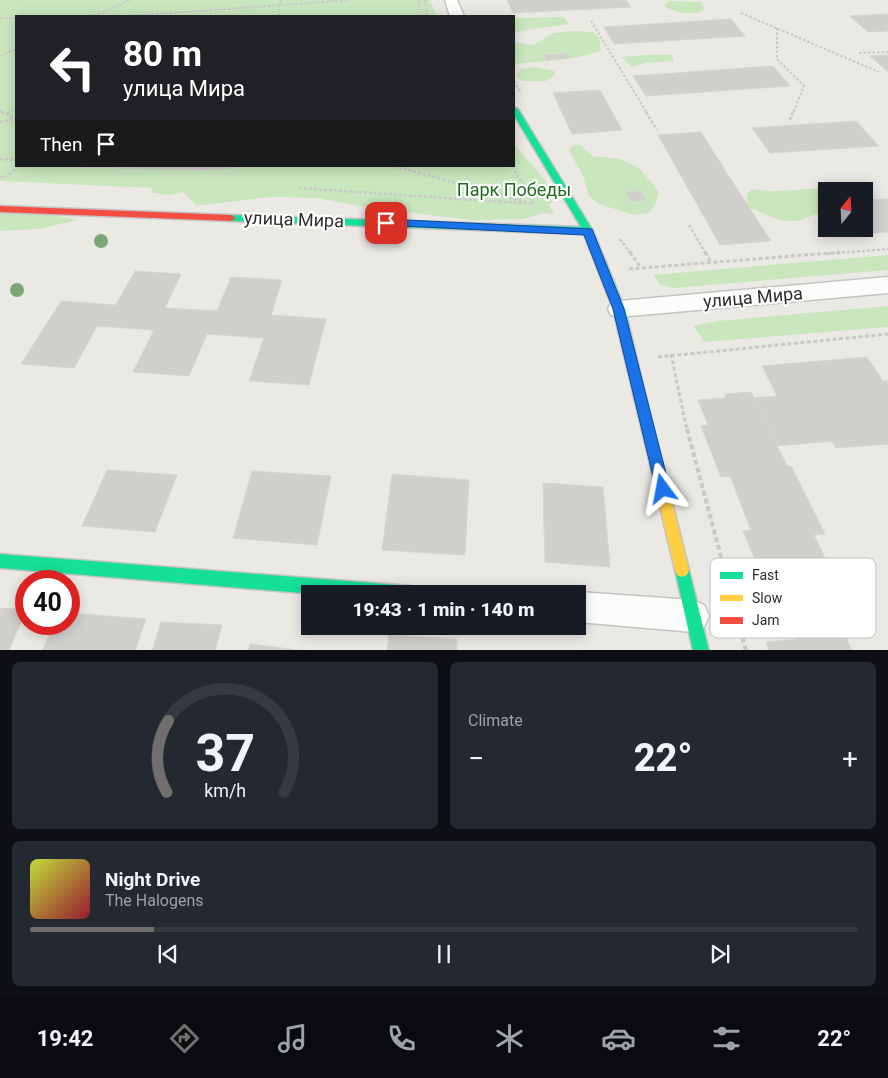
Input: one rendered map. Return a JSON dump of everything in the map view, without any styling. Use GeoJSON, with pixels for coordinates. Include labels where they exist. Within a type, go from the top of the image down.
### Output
{"type":"FeatureCollection","features":[{"type":"Feature","properties":{"kind":"street"},"geometry":{"type":"LineString","coordinates":[[451,0],[457,15]]}},
{"type":"Feature","properties":{"kind":"street"},"geometry":{"type":"LineString","coordinates":[[515,112],[588,232],[619,309],[701,650]]}},
{"type":"Feature","properties":{"kind":"street","name":"улица Мира"},"geometry":{"type":"LineString","coordinates":[[0,209],[588,232]]}},
{"type":"Feature","properties":{"kind":"street","name":"улица Мира"},"geometry":{"type":"LineString","coordinates":[[619,309],[888,285]]}},
{"type":"Feature","properties":{"kind":"street"},"geometry":{"type":"LineString","coordinates":[[0,560],[302,585]]}},
{"type":"Feature","properties":{"kind":"street"},"geometry":{"type":"LineString","coordinates":[[586,608],[693,616]]}},
{"type":"Feature","properties":{"kind":"path"},"geometry":{"type":"LineString","coordinates":[[96,15],[130,0]]}},
{"type":"Feature","properties":{"kind":"path"},"geometry":{"type":"LineString","coordinates":[[279,15],[278,6],[282,0]]}},
{"type":"Feature","properties":{"kind":"path"},"geometry":{"type":"LineString","coordinates":[[144,15],[350,0]]}},
{"type":"Feature","properties":{"kind":"path"},"geometry":{"type":"LineString","coordinates":[[418,0],[419,10]]}},
{"type":"Feature","properties":{"kind":"path"},"geometry":{"type":"LineString","coordinates":[[425,0],[427,15]]}},
{"type":"Feature","properties":{"kind":"path"},"geometry":{"type":"LineString","coordinates":[[741,13],[879,72]]}},
{"type":"Feature","properties":{"kind":"path"},"geometry":{"type":"LineString","coordinates":[[0,18],[15,18]]}},
{"type":"Feature","properties":{"kind":"path"},"geometry":{"type":"LineString","coordinates":[[591,21],[657,130]]}},
{"type":"Feature","properties":{"kind":"path"},"geometry":{"type":"LineString","coordinates":[[777,28],[778,58],[804,86],[790,120]]}},
{"type":"Feature","properties":{"kind":"path"},"geometry":{"type":"LineString","coordinates":[[0,56],[15,50]]}},
{"type":"Feature","properties":{"kind":"path"},"geometry":{"type":"LineString","coordinates":[[859,53],[888,52]]}},
{"type":"Feature","properties":{"kind":"path"},"geometry":{"type":"LineString","coordinates":[[6,114],[15,109]]}},
{"type":"Feature","properties":{"kind":"path"},"geometry":{"type":"LineString","coordinates":[[0,111],[15,119]]}},
{"type":"Feature","properties":{"kind":"path"},"geometry":{"type":"LineString","coordinates":[[0,122],[15,119]]}},
{"type":"Feature","properties":{"kind":"path"},"geometry":{"type":"LineString","coordinates":[[0,159],[15,160]]}},
{"type":"Feature","properties":{"kind":"path"},"geometry":{"type":"LineString","coordinates":[[0,178],[4,178],[18,167]]}},
{"type":"Feature","properties":{"kind":"path"},"geometry":{"type":"LineString","coordinates":[[398,167],[534,204]]}},
{"type":"Feature","properties":{"kind":"path"},"geometry":{"type":"LineString","coordinates":[[513,167],[534,204]]}},
{"type":"Feature","properties":{"kind":"path"},"geometry":{"type":"LineString","coordinates":[[299,188],[534,204]]}},
{"type":"Feature","properties":{"kind":"path"},"geometry":{"type":"LineString","coordinates":[[689,225],[711,262]]}},
{"type":"Feature","properties":{"kind":"path"},"geometry":{"type":"LineString","coordinates":[[632,361],[670,354],[888,334]]}},
{"type":"Feature","properties":{"kind":"path"},"geometry":{"type":"LineString","coordinates":[[670,354],[684,416],[722,558]]}},
{"type":"Feature","properties":{"kind":"green space","name":"Парк Победы"},"geometry":{"type":"Polygon","coordinates":[[[0,0],[429,0],[437,15],[15,15],[15,167],[515,167],[515,145],[546,181],[553,200],[549,205],[554,214],[543,213],[524,219],[471,220],[365,207],[317,198],[271,197],[197,206],[183,192],[168,195],[150,192],[154,188],[0,181],[0,0]]]}},
{"type":"Feature","properties":{"kind":"green space"},"geometry":{"type":"Polygon","coordinates":[[[670,1],[701,2],[704,9],[696,13],[678,12],[664,5],[670,1]]]}},
{"type":"Feature","properties":{"kind":"green space"},"geometry":{"type":"Polygon","coordinates":[[[563,17],[569,24],[515,32],[515,18],[563,17]]]}},
{"type":"Feature","properties":{"kind":"green space"},"geometry":{"type":"Polygon","coordinates":[[[593,32],[599,38],[601,51],[568,59],[515,64],[515,42],[533,45],[554,33],[593,32]]]}},
{"type":"Feature","properties":{"kind":"green space"},"geometry":{"type":"Polygon","coordinates":[[[672,55],[674,61],[645,63],[632,67],[622,57],[672,55]]]}},
{"type":"Feature","properties":{"kind":"green space"},"geometry":{"type":"Polygon","coordinates":[[[534,67],[554,71],[555,75],[546,81],[523,81],[516,76],[520,69],[534,67]]]}},
{"type":"Feature","properties":{"kind":"green space"},"geometry":{"type":"Polygon","coordinates":[[[573,145],[581,145],[592,156],[620,159],[639,168],[659,192],[655,205],[648,213],[634,215],[599,204],[589,196],[582,173],[569,151],[573,145]]]}},
{"type":"Feature","properties":{"kind":"green space"},"geometry":{"type":"Polygon","coordinates":[[[818,188],[818,214],[800,220],[787,221],[766,215],[747,206],[747,194],[752,189],[778,191],[818,188]]]}},
{"type":"Feature","properties":{"kind":"green space"},"geometry":{"type":"Polygon","coordinates":[[[0,205],[78,220],[39,229],[0,231],[0,205]]]}},
{"type":"Feature","properties":{"kind":"green space"},"geometry":{"type":"Polygon","coordinates":[[[888,255],[888,270],[673,288],[661,285],[653,275],[888,255]]]}},
{"type":"Feature","properties":{"kind":"green space"},"geometry":{"type":"Polygon","coordinates":[[[888,306],[888,327],[705,342],[693,326],[718,321],[888,306]]]}},
{"type":"Feature","properties":{"kind":"building"},"geometry":{"type":"Polygon","coordinates":[[[507,0],[626,0],[631,7],[513,13],[507,0]]]}},
{"type":"Feature","properties":{"kind":"building"},"geometry":{"type":"Polygon","coordinates":[[[888,14],[888,31],[868,32],[850,16],[888,14]]]}},
{"type":"Feature","properties":{"kind":"building"},"geometry":{"type":"Polygon","coordinates":[[[731,19],[745,36],[614,44],[604,27],[731,19]]]}},
{"type":"Feature","properties":{"kind":"building"},"geometry":{"type":"Polygon","coordinates":[[[567,54],[569,58],[546,60],[544,55],[567,54]]]}},
{"type":"Feature","properties":{"kind":"building"},"geometry":{"type":"Polygon","coordinates":[[[888,55],[888,72],[870,56],[888,55]]]}},
{"type":"Feature","properties":{"kind":"building"},"geometry":{"type":"Polygon","coordinates":[[[773,66],[790,86],[646,96],[633,76],[773,66]]]}},
{"type":"Feature","properties":{"kind":"building"},"geometry":{"type":"Polygon","coordinates":[[[600,90],[622,130],[572,134],[553,93],[600,90]]]}},
{"type":"Feature","properties":{"kind":"building"},"geometry":{"type":"Polygon","coordinates":[[[856,121],[879,146],[770,153],[752,128],[856,121]]]}},
{"type":"Feature","properties":{"kind":"building"},"geometry":{"type":"Polygon","coordinates":[[[701,132],[771,241],[720,245],[658,135],[701,132]]]}},
{"type":"Feature","properties":{"kind":"building"},"geometry":{"type":"Polygon","coordinates":[[[80,167],[242,167],[208,170],[80,167]]]}},
{"type":"Feature","properties":{"kind":"building"},"geometry":{"type":"Polygon","coordinates":[[[641,191],[646,200],[631,202],[626,192],[641,191]]]}},
{"type":"Feature","properties":{"kind":"building"},"geometry":{"type":"Polygon","coordinates":[[[888,199],[888,232],[873,233],[873,200],[888,199]]]}},
{"type":"Feature","properties":{"kind":"building"},"geometry":{"type":"Polygon","coordinates":[[[135,271],[181,274],[165,308],[217,311],[231,277],[282,280],[271,315],[326,319],[309,385],[249,381],[264,338],[207,334],[189,376],[133,372],[154,330],[97,326],[74,368],[21,364],[61,301],[116,305],[135,271]]]}},
{"type":"Feature","properties":{"kind":"building"},"geometry":{"type":"Polygon","coordinates":[[[867,357],[883,381],[888,381],[888,444],[836,448],[832,441],[777,446],[754,398],[777,396],[762,366],[867,357]]]}},
{"type":"Feature","properties":{"kind":"building"},"geometry":{"type":"Polygon","coordinates":[[[751,392],[787,466],[791,466],[825,534],[814,535],[825,558],[754,558],[743,531],[751,530],[730,476],[721,477],[701,426],[708,425],[698,400],[726,398],[725,394],[751,392]]]}},
{"type":"Feature","properties":{"kind":"building"},"geometry":{"type":"Polygon","coordinates":[[[107,470],[177,475],[155,532],[82,526],[107,470]]]}},
{"type":"Feature","properties":{"kind":"building"},"geometry":{"type":"Polygon","coordinates":[[[252,471],[331,476],[317,545],[233,538],[252,471]]]}},
{"type":"Feature","properties":{"kind":"building"},"geometry":{"type":"Polygon","coordinates":[[[392,474],[469,480],[465,555],[382,550],[392,474]]]}},
{"type":"Feature","properties":{"kind":"building"},"geometry":{"type":"Polygon","coordinates":[[[543,483],[603,487],[610,567],[545,562],[543,483]]]}},
{"type":"Feature","properties":{"kind":"building"},"geometry":{"type":"Polygon","coordinates":[[[0,608],[15,609],[16,635],[9,650],[0,650],[0,608]]]}},
{"type":"Feature","properties":{"kind":"building"},"geometry":{"type":"Polygon","coordinates":[[[80,614],[146,619],[135,650],[42,650],[49,635],[80,635],[80,614]]]}},
{"type":"Feature","properties":{"kind":"building"},"geometry":{"type":"Polygon","coordinates":[[[161,622],[222,625],[215,650],[152,650],[161,622]]]}},
{"type":"Feature","properties":{"kind":"building"},"geometry":{"type":"Polygon","coordinates":[[[389,635],[457,639],[457,650],[387,650],[389,635]]]}},
{"type":"Feature","properties":{"kind":"building"},"geometry":{"type":"Polygon","coordinates":[[[846,638],[852,650],[769,650],[766,642],[846,638]]]}},
{"type":"Feature","properties":{"kind":"building"},"geometry":{"type":"Polygon","coordinates":[[[250,644],[298,650],[248,650],[250,644]]]}},
{"type":"Feature","properties":{"kind":"traffic: fast"},"geometry":{"type":"LineString","coordinates":[[515,111],[588,231],[619,309],[644,414]]}},
{"type":"Feature","properties":{"kind":"traffic: fast"},"geometry":{"type":"LineString","coordinates":[[231,218],[588,231]]}},
{"type":"Feature","properties":{"kind":"traffic: fast"},"geometry":{"type":"LineString","coordinates":[[0,561],[301,585]]}},
{"type":"Feature","properties":{"kind":"traffic: fast"},"geometry":{"type":"LineString","coordinates":[[682,570],[701,650]]}},
{"type":"Feature","properties":{"kind":"traffic: slow"},"geometry":{"type":"LineString","coordinates":[[644,414],[682,570]]}},
{"type":"Feature","properties":{"kind":"traffic: jam"},"geometry":{"type":"LineString","coordinates":[[0,209],[231,218]]}},
{"type":"Feature","properties":{"kind":"route"},"geometry":{"type":"LineString","coordinates":[[386,223],[588,232],[619,309],[663,489]]}}]}
